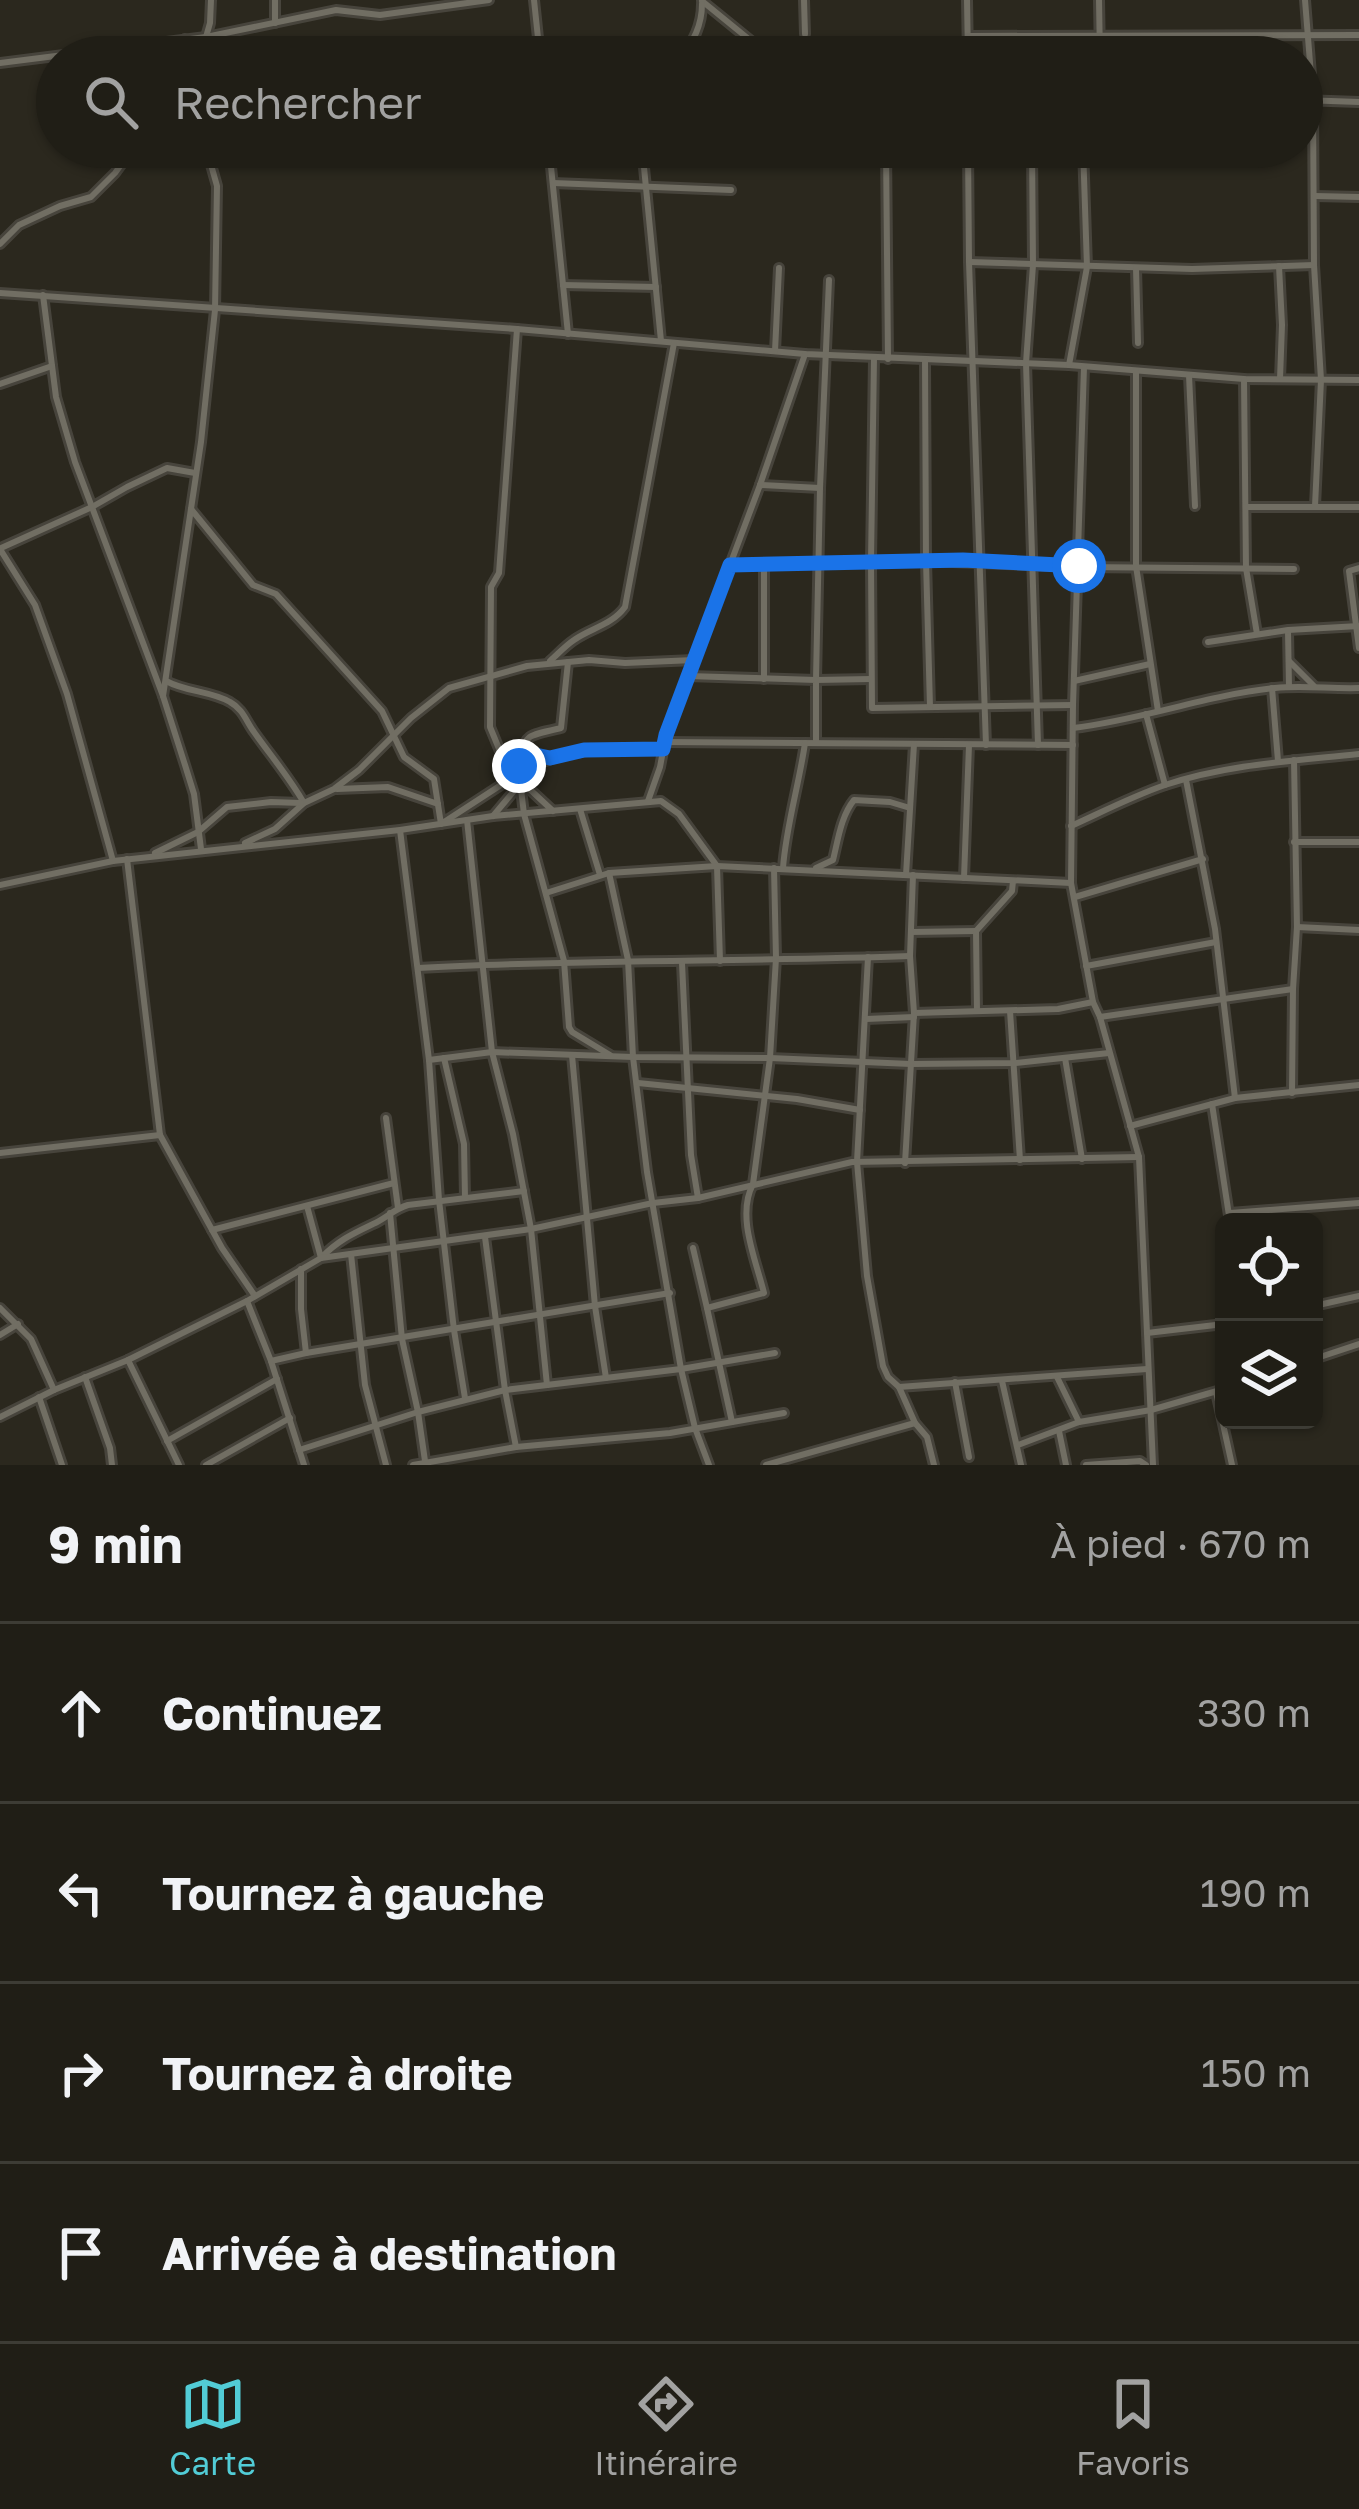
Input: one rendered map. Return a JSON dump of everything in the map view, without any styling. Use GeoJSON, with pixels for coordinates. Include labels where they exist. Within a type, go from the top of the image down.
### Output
{"type":"FeatureCollection","features":[{"type":"Feature","properties":{"kind":"street"},"geometry":{"type":"LineString","coordinates":[[206,36],[211,0]]}},
{"type":"Feature","properties":{"kind":"street"},"geometry":{"type":"LineString","coordinates":[[275,0],[275,22]]}},
{"type":"Feature","properties":{"kind":"street"},"geometry":{"type":"LineString","coordinates":[[211,36],[336,10],[411,13],[429,3],[489,0]]}},
{"type":"Feature","properties":{"kind":"street"},"geometry":{"type":"LineString","coordinates":[[535,0],[538,36]]}},
{"type":"Feature","properties":{"kind":"street"},"geometry":{"type":"LineString","coordinates":[[803,0],[805,34]]}},
{"type":"Feature","properties":{"kind":"street"},"geometry":{"type":"LineString","coordinates":[[967,0],[968,36],[1359,35]]}},
{"type":"Feature","properties":{"kind":"street"},"geometry":{"type":"LineString","coordinates":[[1099,0],[1100,36]]}},
{"type":"Feature","properties":{"kind":"street"},"geometry":{"type":"LineString","coordinates":[[1305,0],[1307,36]]}},
{"type":"Feature","properties":{"kind":"street"},"geometry":{"type":"LineString","coordinates":[[694,36],[702,21],[702,1]]}},
{"type":"Feature","properties":{"kind":"street"},"geometry":{"type":"LineString","coordinates":[[702,1],[744,36]]}},
{"type":"Feature","properties":{"kind":"street"},"geometry":{"type":"LineString","coordinates":[[0,63],[36,58]]}},
{"type":"Feature","properties":{"kind":"street"},"geometry":{"type":"LineString","coordinates":[[1323,100],[1359,102]]}},
{"type":"Feature","properties":{"kind":"street"},"geometry":{"type":"LineString","coordinates":[[0,244],[19,225],[91,197],[119,168]]}},
{"type":"Feature","properties":{"kind":"street"},"geometry":{"type":"LineString","coordinates":[[163,696],[215,310],[218,186],[212,168]]}},
{"type":"Feature","properties":{"kind":"street"},"geometry":{"type":"LineString","coordinates":[[551,168],[568,334]]}},
{"type":"Feature","properties":{"kind":"street"},"geometry":{"type":"LineString","coordinates":[[644,168],[661,342]]}},
{"type":"Feature","properties":{"kind":"street"},"geometry":{"type":"LineString","coordinates":[[886,168],[888,359]]}},
{"type":"Feature","properties":{"kind":"street"},"geometry":{"type":"LineString","coordinates":[[968,168],[986,745]]}},
{"type":"Feature","properties":{"kind":"street"},"geometry":{"type":"LineString","coordinates":[[1032,168],[1034,266],[1026,363],[1038,746]]}},
{"type":"Feature","properties":{"kind":"street"},"geometry":{"type":"LineString","coordinates":[[1070,365],[1087,267],[1084,168]]}},
{"type":"Feature","properties":{"kind":"street"},"geometry":{"type":"LineString","coordinates":[[1313,168],[1321,380],[1315,506]]}},
{"type":"Feature","properties":{"kind":"street"},"geometry":{"type":"LineString","coordinates":[[553,183],[731,190]]}},
{"type":"Feature","properties":{"kind":"street"},"geometry":{"type":"LineString","coordinates":[[1313,196],[1359,196]]}},
{"type":"Feature","properties":{"kind":"street"},"geometry":{"type":"LineString","coordinates":[[969,262],[1136,268],[1314,265]]}},
{"type":"Feature","properties":{"kind":"street"},"geometry":{"type":"LineString","coordinates":[[1279,266],[1280,380]]}},
{"type":"Feature","properties":{"kind":"street"},"geometry":{"type":"LineString","coordinates":[[775,351],[779,268]]}},
{"type":"Feature","properties":{"kind":"street"},"geometry":{"type":"LineString","coordinates":[[1136,268],[1138,343]]}},
{"type":"Feature","properties":{"kind":"street"},"geometry":{"type":"LineString","coordinates":[[816,743],[829,280]]}},
{"type":"Feature","properties":{"kind":"street"},"geometry":{"type":"LineString","coordinates":[[563,285],[656,287]]}},
{"type":"Feature","properties":{"kind":"street"},"geometry":{"type":"LineString","coordinates":[[0,293],[805,354],[1070,365],[1244,379],[1359,380]]}},
{"type":"Feature","properties":{"kind":"street"},"geometry":{"type":"LineString","coordinates":[[44,295],[56,397],[75,462],[163,696],[194,794],[201,850]]}},
{"type":"Feature","properties":{"kind":"street"},"geometry":{"type":"LineString","coordinates":[[517,329],[499,573],[490,587],[490,727],[502,756],[553,811]]}},
{"type":"Feature","properties":{"kind":"street"},"geometry":{"type":"LineString","coordinates":[[547,664],[575,639],[611,621],[625,607],[674,343]]}},
{"type":"Feature","properties":{"kind":"street"},"geometry":{"type":"LineString","coordinates":[[648,801],[688,676],[805,354]]}},
{"type":"Feature","properties":{"kind":"street"},"geometry":{"type":"LineString","coordinates":[[874,358],[872,708],[1073,705]]}},
{"type":"Feature","properties":{"kind":"street"},"geometry":{"type":"LineString","coordinates":[[925,360],[930,707]]}},
{"type":"Feature","properties":{"kind":"street"},"geometry":{"type":"LineString","coordinates":[[0,384],[52,366]]}},
{"type":"Feature","properties":{"kind":"street"},"geometry":{"type":"LineString","coordinates":[[1084,367],[1071,883],[1093,1002],[1139,1157],[1151,1410],[1150,1465],[1140,1461],[1086,1465]]}},
{"type":"Feature","properties":{"kind":"street"},"geometry":{"type":"LineString","coordinates":[[1136,370],[1136,566],[1158,711]]}},
{"type":"Feature","properties":{"kind":"street"},"geometry":{"type":"LineString","coordinates":[[1189,374],[1195,506]]}},
{"type":"Feature","properties":{"kind":"street"},"geometry":{"type":"LineString","coordinates":[[1244,379],[1246,568],[1257,634]]}},
{"type":"Feature","properties":{"kind":"street"},"geometry":{"type":"LineString","coordinates":[[112,861],[67,694],[35,604],[0,549],[166,468],[195,473]]}},
{"type":"Feature","properties":{"kind":"street"},"geometry":{"type":"LineString","coordinates":[[760,485],[820,488]]}},
{"type":"Feature","properties":{"kind":"street"},"geometry":{"type":"LineString","coordinates":[[190,507],[253,585],[275,594],[382,711],[404,757],[434,779],[441,824]]}},
{"type":"Feature","properties":{"kind":"street"},"geometry":{"type":"LineString","coordinates":[[1246,507],[1359,507]]}},
{"type":"Feature","properties":{"kind":"street"},"geometry":{"type":"LineString","coordinates":[[730,565],[926,561],[1294,569]]}},
{"type":"Feature","properties":{"kind":"street"},"geometry":{"type":"LineString","coordinates":[[764,564],[764,679]]}},
{"type":"Feature","properties":{"kind":"street"},"geometry":{"type":"LineString","coordinates":[[1359,568],[1349,571],[1359,648]]}},
{"type":"Feature","properties":{"kind":"street"},"geometry":{"type":"LineString","coordinates":[[1208,642],[1358,626]]}},
{"type":"Feature","properties":{"kind":"street"},"geometry":{"type":"LineString","coordinates":[[1288,630],[1289,687]]}},
{"type":"Feature","properties":{"kind":"street"},"geometry":{"type":"LineString","coordinates":[[1288,659],[1316,688]]}},
{"type":"Feature","properties":{"kind":"street"},"geometry":{"type":"LineString","coordinates":[[239,845],[275,829],[304,803],[334,789],[449,688],[527,666],[694,660]]}},
{"type":"Feature","properties":{"kind":"street"},"geometry":{"type":"LineString","coordinates":[[568,662],[561,728],[523,741],[524,814],[564,961],[572,1032],[611,1056]]}},
{"type":"Feature","properties":{"kind":"street"},"geometry":{"type":"LineString","coordinates":[[1074,681],[1150,664]]}},
{"type":"Feature","properties":{"kind":"street"},"geometry":{"type":"LineString","coordinates":[[688,676],[871,679]]}},
{"type":"Feature","properties":{"kind":"street"},"geometry":{"type":"LineString","coordinates":[[165,680],[228,700],[242,710],[304,803]]}},
{"type":"Feature","properties":{"kind":"street"},"geometry":{"type":"LineString","coordinates":[[1272,688],[1278,760]]}},
{"type":"Feature","properties":{"kind":"street"},"geometry":{"type":"LineString","coordinates":[[1073,728],[1117,723],[1272,688],[1359,688]]}},
{"type":"Feature","properties":{"kind":"street"},"geometry":{"type":"LineString","coordinates":[[1147,714],[1165,785]]}},
{"type":"Feature","properties":{"kind":"street"},"geometry":{"type":"LineString","coordinates":[[707,1308],[764,1293],[746,1215],[770,1058],[779,868],[806,743]]}},
{"type":"Feature","properties":{"kind":"street"},"geometry":{"type":"LineString","coordinates":[[441,824],[550,758],[584,750],[806,743],[1073,745]]}},
{"type":"Feature","properties":{"kind":"street"},"geometry":{"type":"LineString","coordinates":[[905,1163],[914,1015],[909,875],[914,744]]}},
{"type":"Feature","properties":{"kind":"street"},"geometry":{"type":"LineString","coordinates":[[964,878],[969,745]]}},
{"type":"Feature","properties":{"kind":"street"},"geometry":{"type":"LineString","coordinates":[[521,752],[550,758]]}},
{"type":"Feature","properties":{"kind":"street"},"geometry":{"type":"LineString","coordinates":[[1070,826],[1165,785],[1278,760],[1359,754]]}},
{"type":"Feature","properties":{"kind":"street"},"geometry":{"type":"LineString","coordinates":[[1292,1093],[1298,927],[1294,760]]}},
{"type":"Feature","properties":{"kind":"street"},"geometry":{"type":"LineString","coordinates":[[494,816],[520,776]]}},
{"type":"Feature","properties":{"kind":"street"},"geometry":{"type":"LineString","coordinates":[[1186,780],[1216,942],[1235,1098]]}},
{"type":"Feature","properties":{"kind":"street"},"geometry":{"type":"LineString","coordinates":[[334,789],[388,788],[438,804]]}},
{"type":"Feature","properties":{"kind":"street"},"geometry":{"type":"LineString","coordinates":[[812,869],[833,860],[854,800],[910,808]]}},
{"type":"Feature","properties":{"kind":"street"},"geometry":{"type":"LineString","coordinates":[[0,885],[112,861],[661,801],[679,814],[717,866],[720,962]]}},
{"type":"Feature","properties":{"kind":"street"},"geometry":{"type":"LineString","coordinates":[[146,857],[198,832],[227,807],[304,803]]}},
{"type":"Feature","properties":{"kind":"street"},"geometry":{"type":"LineString","coordinates":[[580,808],[628,961],[633,1057],[653,1204],[681,1369],[709,1465]]}},
{"type":"Feature","properties":{"kind":"street"},"geometry":{"type":"LineString","coordinates":[[467,820],[492,1052],[531,1229],[547,1385]]}},
{"type":"Feature","properties":{"kind":"street"},"geometry":{"type":"LineString","coordinates":[[400,830],[465,1399]]}},
{"type":"Feature","properties":{"kind":"street"},"geometry":{"type":"LineString","coordinates":[[1294,842],[1359,842]]}},
{"type":"Feature","properties":{"kind":"street"},"geometry":{"type":"LineString","coordinates":[[128,859],[160,1135],[251,1298],[304,1465]]}},
{"type":"Feature","properties":{"kind":"street"},"geometry":{"type":"LineString","coordinates":[[1075,898],[1203,859]]}},
{"type":"Feature","properties":{"kind":"street"},"geometry":{"type":"LineString","coordinates":[[546,893],[604,874],[717,866],[1071,883]]}},
{"type":"Feature","properties":{"kind":"street"},"geometry":{"type":"LineString","coordinates":[[977,1011],[976,932],[1012,891],[1013,881]]}},
{"type":"Feature","properties":{"kind":"street"},"geometry":{"type":"LineString","coordinates":[[1298,927],[1359,930]]}},
{"type":"Feature","properties":{"kind":"street"},"geometry":{"type":"LineString","coordinates":[[911,932],[976,932]]}},
{"type":"Feature","properties":{"kind":"street"},"geometry":{"type":"LineString","coordinates":[[1086,966],[1216,942]]}},
{"type":"Feature","properties":{"kind":"street"},"geometry":{"type":"LineString","coordinates":[[418,968],[910,956]]}},
{"type":"Feature","properties":{"kind":"street"},"geometry":{"type":"LineString","coordinates":[[868,958],[857,1162],[867,1276],[883,1366],[927,1437],[934,1465]]}},
{"type":"Feature","properties":{"kind":"street"},"geometry":{"type":"LineString","coordinates":[[682,963],[698,1198]]}},
{"type":"Feature","properties":{"kind":"street"},"geometry":{"type":"LineString","coordinates":[[1100,1017],[1293,989]]}},
{"type":"Feature","properties":{"kind":"street"},"geometry":{"type":"LineString","coordinates":[[866,1018],[1058,1010],[1093,1002]]}},
{"type":"Feature","properties":{"kind":"street"},"geometry":{"type":"LineString","coordinates":[[1010,1010],[1020,1160]]}},
{"type":"Feature","properties":{"kind":"street"},"geometry":{"type":"LineString","coordinates":[[429,1060],[492,1052],[1015,1063],[1109,1053]]}},
{"type":"Feature","properties":{"kind":"street"},"geometry":{"type":"LineString","coordinates":[[572,1054],[606,1378]]}},
{"type":"Feature","properties":{"kind":"street"},"geometry":{"type":"LineString","coordinates":[[444,1058],[464,1144],[465,1198]]}},
{"type":"Feature","properties":{"kind":"street"},"geometry":{"type":"LineString","coordinates":[[1065,1058],[1082,1159]]}},
{"type":"Feature","properties":{"kind":"street"},"geometry":{"type":"LineString","coordinates":[[636,1083],[860,1110]]}},
{"type":"Feature","properties":{"kind":"street"},"geometry":{"type":"LineString","coordinates":[[1130,1126],[1235,1098],[1359,1085]]}},
{"type":"Feature","properties":{"kind":"street"},"geometry":{"type":"LineString","coordinates":[[1212,1104],[1229,1213]]}},
{"type":"Feature","properties":{"kind":"street"},"geometry":{"type":"LineString","coordinates":[[386,1118],[402,1339],[425,1464]]}},
{"type":"Feature","properties":{"kind":"street"},"geometry":{"type":"LineString","coordinates":[[0,1153],[160,1135]]}},
{"type":"Feature","properties":{"kind":"street"},"geometry":{"type":"LineString","coordinates":[[321,1258],[531,1229],[857,1162],[1139,1157]]}},
{"type":"Feature","properties":{"kind":"street"},"geometry":{"type":"LineString","coordinates":[[212,1230],[394,1183]]}},
{"type":"Feature","properties":{"kind":"street"},"geometry":{"type":"LineString","coordinates":[[0,1417],[251,1298],[393,1210],[524,1191]]}},
{"type":"Feature","properties":{"kind":"street"},"geometry":{"type":"LineString","coordinates":[[1267,1213],[1359,1203]]}},
{"type":"Feature","properties":{"kind":"street"},"geometry":{"type":"LineString","coordinates":[[307,1206],[321,1258]]}},
{"type":"Feature","properties":{"kind":"street"},"geometry":{"type":"LineString","coordinates":[[485,1236],[516,1447]]}},
{"type":"Feature","properties":{"kind":"street"},"geometry":{"type":"LineString","coordinates":[[693,1248],[732,1421]]}},
{"type":"Feature","properties":{"kind":"street"},"geometry":{"type":"LineString","coordinates":[[351,1254],[365,1385],[386,1465]]}},
{"type":"Feature","properties":{"kind":"street"},"geometry":{"type":"LineString","coordinates":[[302,1269],[306,1353]]}},
{"type":"Feature","properties":{"kind":"street"},"geometry":{"type":"LineString","coordinates":[[271,1361],[670,1293]]}},
{"type":"Feature","properties":{"kind":"street"},"geometry":{"type":"LineString","coordinates":[[1323,1304],[1359,1296]]}},
{"type":"Feature","properties":{"kind":"street"},"geometry":{"type":"LineString","coordinates":[[0,1308],[31,1339],[54,1390]]}},
{"type":"Feature","properties":{"kind":"street"},"geometry":{"type":"LineString","coordinates":[[0,1336],[18,1324]]}},
{"type":"Feature","properties":{"kind":"street"},"geometry":{"type":"LineString","coordinates":[[1147,1333],[1215,1325]]}},
{"type":"Feature","properties":{"kind":"street"},"geometry":{"type":"LineString","coordinates":[[1323,1356],[1359,1344]]}},
{"type":"Feature","properties":{"kind":"street"},"geometry":{"type":"LineString","coordinates":[[299,1450],[505,1390],[776,1353]]}},
{"type":"Feature","properties":{"kind":"street"},"geometry":{"type":"LineString","coordinates":[[128,1360],[179,1465]]}},
{"type":"Feature","properties":{"kind":"street"},"geometry":{"type":"LineString","coordinates":[[899,1387],[1147,1369]]}},
{"type":"Feature","properties":{"kind":"street"},"geometry":{"type":"LineString","coordinates":[[1057,1375],[1079,1422]]}},
{"type":"Feature","properties":{"kind":"street"},"geometry":{"type":"LineString","coordinates":[[85,1377],[112,1465]]}},
{"type":"Feature","properties":{"kind":"street"},"geometry":{"type":"LineString","coordinates":[[167,1441],[277,1379]]}},
{"type":"Feature","properties":{"kind":"street"},"geometry":{"type":"LineString","coordinates":[[1002,1379],[1021,1465]]}},
{"type":"Feature","properties":{"kind":"street"},"geometry":{"type":"LineString","coordinates":[[955,1382],[969,1457]]}},
{"type":"Feature","properties":{"kind":"street"},"geometry":{"type":"LineString","coordinates":[[1018,1445],[1079,1422],[1151,1410],[1215,1391]]}},
{"type":"Feature","properties":{"kind":"street"},"geometry":{"type":"LineString","coordinates":[[39,1397],[62,1465]]}},
{"type":"Feature","properties":{"kind":"street"},"geometry":{"type":"LineString","coordinates":[[413,1465],[516,1447],[670,1433],[784,1412]]}},
{"type":"Feature","properties":{"kind":"street"},"geometry":{"type":"LineString","coordinates":[[206,1465],[290,1418]]}},
{"type":"Feature","properties":{"kind":"street"},"geometry":{"type":"LineString","coordinates":[[766,1465],[915,1423]]}},
{"type":"Feature","properties":{"kind":"street"},"geometry":{"type":"LineString","coordinates":[[1226,1429],[1232,1465]]}},
{"type":"Feature","properties":{"kind":"street"},"geometry":{"type":"LineString","coordinates":[[1059,1431],[1066,1465]]}},
{"type":"Feature","properties":{"kind":"route"},"geometry":{"type":"LineString","coordinates":[[519,766],[521,752],[550,758],[584,750],[663,749],[730,565],[963,560],[1079,566]]}}]}
